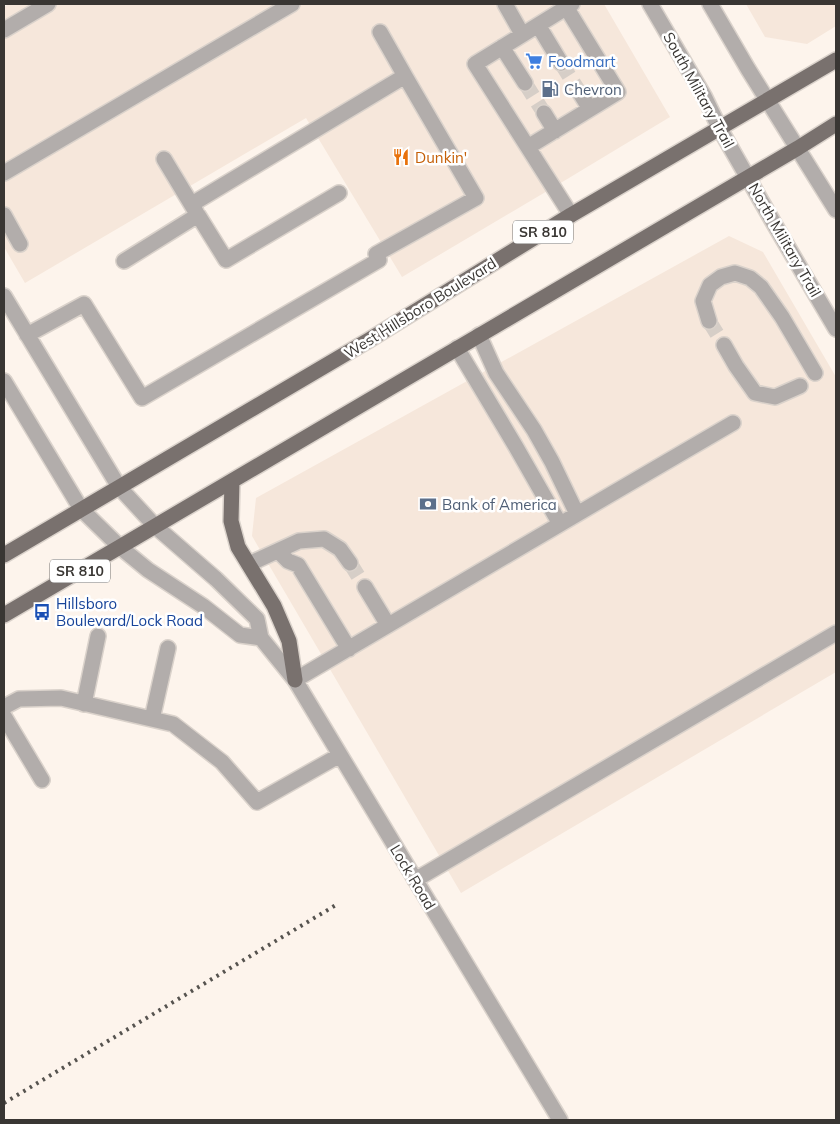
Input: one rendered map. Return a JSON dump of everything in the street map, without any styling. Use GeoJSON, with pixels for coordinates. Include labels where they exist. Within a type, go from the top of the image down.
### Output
{"type":"FeatureCollection","features":[{"type":"Feature","properties":{"kind":"main road","name":"West Hillsboro Boulevard"},"geometry":{"type":"LineString","coordinates":[[4,555],[369,340],[571,215],[836,60]]}},
{"type":"Feature","properties":{"kind":"main road","name":"SR 810"},"geometry":{"type":"LineString","coordinates":[[4,615],[836,124]]}},
{"type":"Feature","properties":{"kind":"main road"},"geometry":{"type":"LineString","coordinates":[[232,480],[231,521],[238,547],[274,606],[289,641],[295,680]]}},
{"type":"Feature","properties":{"kind":"street"},"geometry":{"type":"LineString","coordinates":[[4,30],[48,4]]}},
{"type":"Feature","properties":{"kind":"street"},"geometry":{"type":"LineString","coordinates":[[4,173],[292,4]]}},
{"type":"Feature","properties":{"kind":"street"},"geometry":{"type":"LineString","coordinates":[[505,4],[522,34]]}},
{"type":"Feature","properties":{"kind":"street","name":"South Military Trail"},"geometry":{"type":"LineString","coordinates":[[650,4],[704,96],[748,177]]}},
{"type":"Feature","properties":{"kind":"street"},"geometry":{"type":"LineString","coordinates":[[710,4],[836,210]]}},
{"type":"Feature","properties":{"kind":"street"},"geometry":{"type":"LineString","coordinates":[[528,147],[618,92],[569,5],[475,64],[571,215]]}},
{"type":"Feature","properties":{"kind":"street"},"geometry":{"type":"LineString","coordinates":[[538,25],[561,62]]}},
{"type":"Feature","properties":{"kind":"street"},"geometry":{"type":"LineString","coordinates":[[27,335],[84,304],[142,398],[476,198],[380,32]]}},
{"type":"Feature","properties":{"kind":"street"},"geometry":{"type":"LineString","coordinates":[[502,47],[525,84]]}},
{"type":"Feature","properties":{"kind":"street"},"geometry":{"type":"LineString","coordinates":[[124,261],[195,210],[406,76]]}},
{"type":"Feature","properties":{"kind":"street"},"geometry":{"type":"LineString","coordinates":[[580,92],[590,109]]}},
{"type":"Feature","properties":{"kind":"street"},"geometry":{"type":"LineString","coordinates":[[544,114],[555,130]]}},
{"type":"Feature","properties":{"kind":"street"},"geometry":{"type":"LineString","coordinates":[[164,159],[226,260],[339,193]]}},
{"type":"Feature","properties":{"kind":"street","name":"North Military Trail"},"geometry":{"type":"LineString","coordinates":[[748,177],[836,329]]}},
{"type":"Feature","properties":{"kind":"street"},"geometry":{"type":"LineString","coordinates":[[4,215],[20,244]]}},
{"type":"Feature","properties":{"kind":"street"},"geometry":{"type":"LineString","coordinates":[[709,321],[703,301],[710,285],[721,277],[735,273],[750,278],[761,288],[782,317],[815,373]]}},
{"type":"Feature","properties":{"kind":"street","name":"Lock Road"},"geometry":{"type":"LineString","coordinates":[[4,296],[119,487],[155,526],[216,579],[257,619],[261,638],[295,680],[560,1120]]}},
{"type":"Feature","properties":{"kind":"street"},"geometry":{"type":"LineString","coordinates":[[479,335],[496,373],[534,430],[577,514]]}},
{"type":"Feature","properties":{"kind":"street"},"geometry":{"type":"LineString","coordinates":[[724,345],[736,366],[756,393],[776,397],[800,386]]}},
{"type":"Feature","properties":{"kind":"street"},"geometry":{"type":"LineString","coordinates":[[457,348],[560,524]]}},
{"type":"Feature","properties":{"kind":"street"},"geometry":{"type":"LineString","coordinates":[[4,380],[82,509],[120,547],[148,570],[203,606],[240,635],[261,638]]}},
{"type":"Feature","properties":{"kind":"street"},"geometry":{"type":"LineString","coordinates":[[295,680],[733,423]]}},
{"type":"Feature","properties":{"kind":"street"},"geometry":{"type":"LineString","coordinates":[[248,564],[299,541],[324,539],[340,549],[350,563]]}},
{"type":"Feature","properties":{"kind":"street"},"geometry":{"type":"LineString","coordinates":[[278,551],[288,561],[298,565],[349,648]]}},
{"type":"Feature","properties":{"kind":"street"},"geometry":{"type":"LineString","coordinates":[[365,587],[388,625]]}},
{"type":"Feature","properties":{"kind":"street"},"geometry":{"type":"LineString","coordinates":[[415,880],[836,633]]}},
{"type":"Feature","properties":{"kind":"street"},"geometry":{"type":"LineString","coordinates":[[84,704],[98,636]]}},
{"type":"Feature","properties":{"kind":"street"},"geometry":{"type":"LineString","coordinates":[[152,719],[168,648]]}},
{"type":"Feature","properties":{"kind":"street"},"geometry":{"type":"LineString","coordinates":[[4,707],[18,700],[61,698],[173,724],[222,762],[257,802],[340,755]]}},
{"type":"Feature","properties":{"kind":"street"},"geometry":{"type":"LineString","coordinates":[[4,716],[42,780]]}},
{"type":"Feature","properties":{"kind":"shaded area"},"geometry":{"type":"Polygon","coordinates":[[[9,4],[604,4],[670,117],[402,277],[306,118],[25,283],[4,247],[4,7],[9,4]]]}},
{"type":"Feature","properties":{"kind":"shaded area"},"geometry":{"type":"Polygon","coordinates":[[[746,4],[836,4],[836,26],[807,44],[765,37],[746,4]]]}},
{"type":"Feature","properties":{"kind":"shaded area"},"geometry":{"type":"Polygon","coordinates":[[[729,236],[763,252],[836,377],[836,672],[461,893],[252,536],[256,498],[729,236]]]}},
{"type":"Feature","properties":{"kind":"tunnel"},"geometry":{"type":"LineString","coordinates":[[561,63],[580,93]]}},
{"type":"Feature","properties":{"kind":"tunnel"},"geometry":{"type":"LineString","coordinates":[[525,83],[544,113]]}},
{"type":"Feature","properties":{"kind":"tunnel"},"geometry":{"type":"LineString","coordinates":[[709,321],[724,345]]}},
{"type":"Feature","properties":{"kind":"tunnel"},"geometry":{"type":"LineString","coordinates":[[350,563],[365,587]]}},
{"type":"Feature","properties":{"kind":"railway"},"geometry":{"type":"LineString","coordinates":[[4,1103],[336,905]]}},
{"type":"Feature","properties":{"kind":"place","name":"Foodmart"},"geometry":{"type":"Point","coordinates":[534,61]}},
{"type":"Feature","properties":{"kind":"place","name":"Chevron"},"geometry":{"type":"Point","coordinates":[550,89]}},
{"type":"Feature","properties":{"kind":"place","name":"Dunkin'"},"geometry":{"type":"Point","coordinates":[401,157]}},
{"type":"Feature","properties":{"kind":"place","name":"Bank of America"},"geometry":{"type":"Point","coordinates":[428,504]}},
{"type":"Feature","properties":{"kind":"place","name":"Hillsboro Boulevard/Lock Road"},"geometry":{"type":"Point","coordinates":[42,612]}}]}
